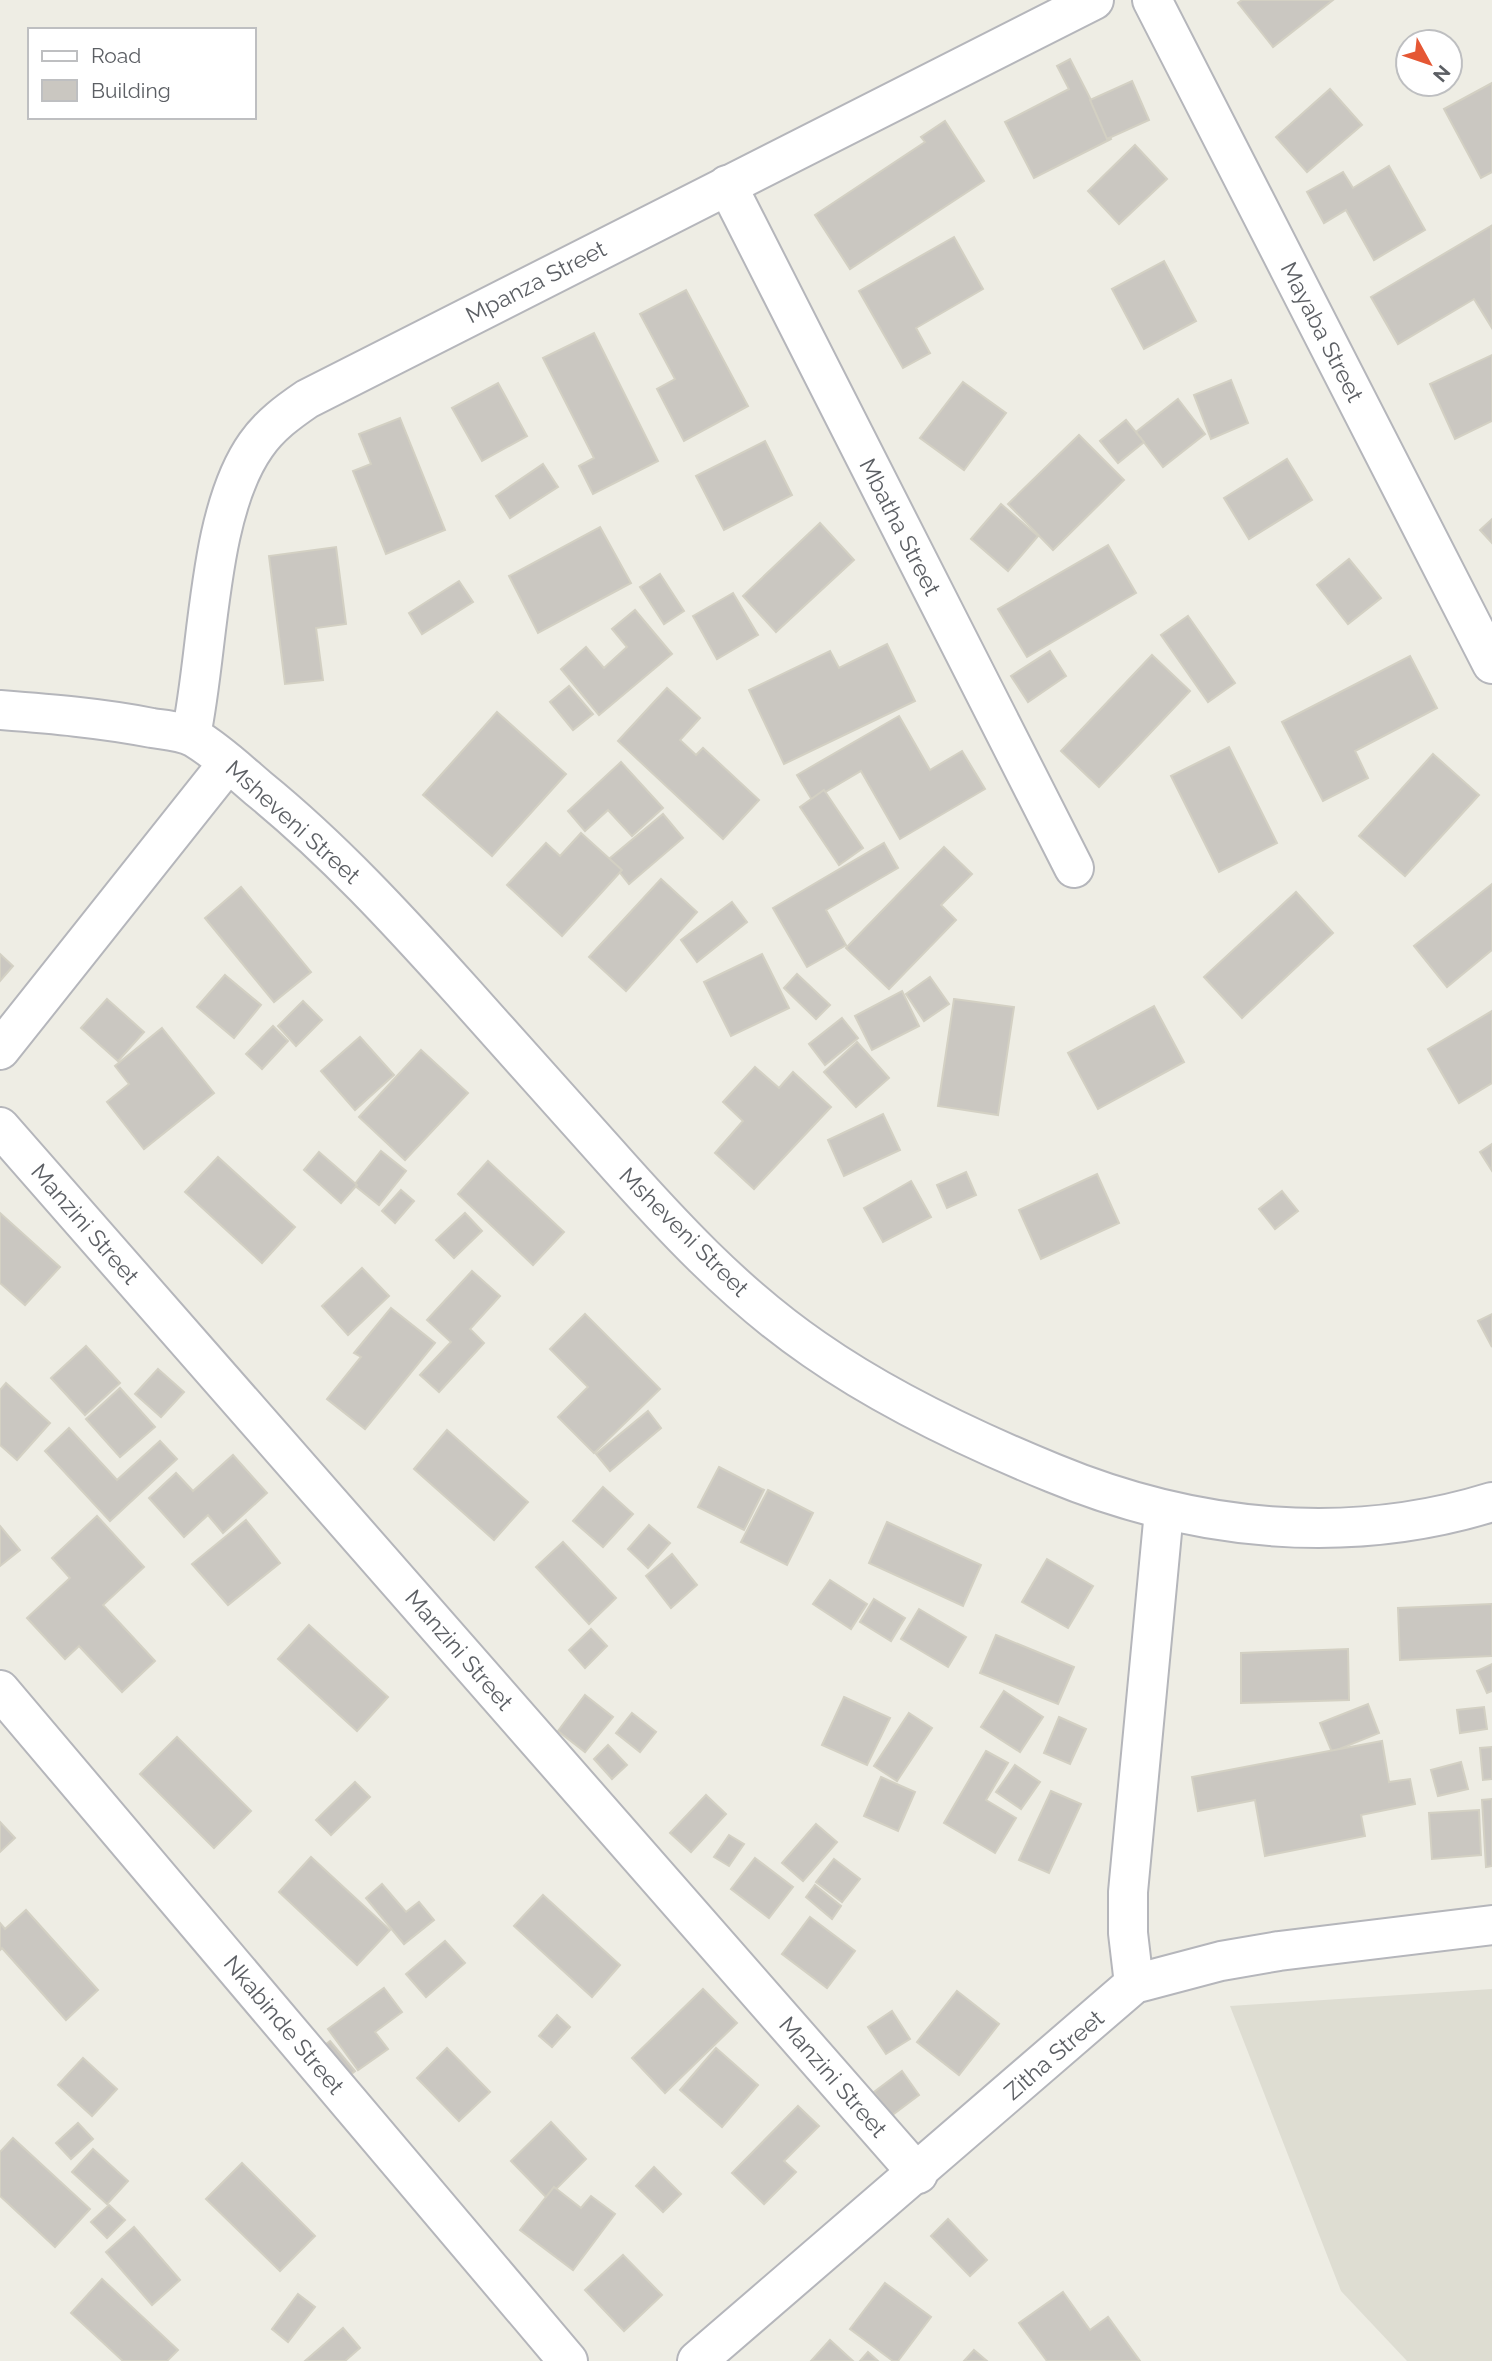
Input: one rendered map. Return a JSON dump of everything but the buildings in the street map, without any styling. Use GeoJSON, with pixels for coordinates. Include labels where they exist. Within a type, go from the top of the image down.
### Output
{"type":"FeatureCollection","features":[{"type":"Feature","properties":{"kind":"street","name":"Mpanza Street"},"geometry":{"type":"LineString","coordinates":[[191,735],[216,566],[230,498],[250,455],[279,419],[307,399],[1094,0]]}},
{"type":"Feature","properties":{"kind":"street","name":"Mayaba Street"},"geometry":{"type":"LineString","coordinates":[[1153,0],[1492,664]]}},
{"type":"Feature","properties":{"kind":"street","name":"Mbatha Street"},"geometry":{"type":"LineString","coordinates":[[727,185],[1074,868]]}},
{"type":"Feature","properties":{"kind":"street","name":"Msheveni Street"},"geometry":{"type":"LineString","coordinates":[[0,710],[105,719],[191,735],[228,763],[337,858],[401,924],[679,1232],[738,1289],[813,1349],[898,1399],[1015,1457],[1083,1486],[1164,1511],[1285,1529],[1366,1528],[1429,1518],[1492,1502]]}},
{"type":"Feature","properties":{"kind":"street"},"geometry":{"type":"LineString","coordinates":[[0,1050],[228,763]]}},
{"type":"Feature","properties":{"kind":"street","name":"Manzini Street"},"geometry":{"type":"LineString","coordinates":[[0,1127],[918,2174]]}},
{"type":"Feature","properties":{"kind":"street"},"geometry":{"type":"LineString","coordinates":[[1134,1984],[1128,1933],[1129,1878],[1164,1511]]}},
{"type":"Feature","properties":{"kind":"street","name":"Nkabinde Street"},"geometry":{"type":"LineString","coordinates":[[0,1690],[568,2361]]}},
{"type":"Feature","properties":{"kind":"street","name":"Zitha Street"},"geometry":{"type":"LineString","coordinates":[[697,2361],[918,2174],[1134,1984],[1221,1961],[1267,1953],[1492,1925]]}},
{"type":"Feature","properties":{"kind":"shaded area"},"geometry":{"type":"Polygon","coordinates":[[[1492,1989],[1492,2361],[1407,2361],[1341,2291],[1230,2006],[1492,1989]]]}}]}
